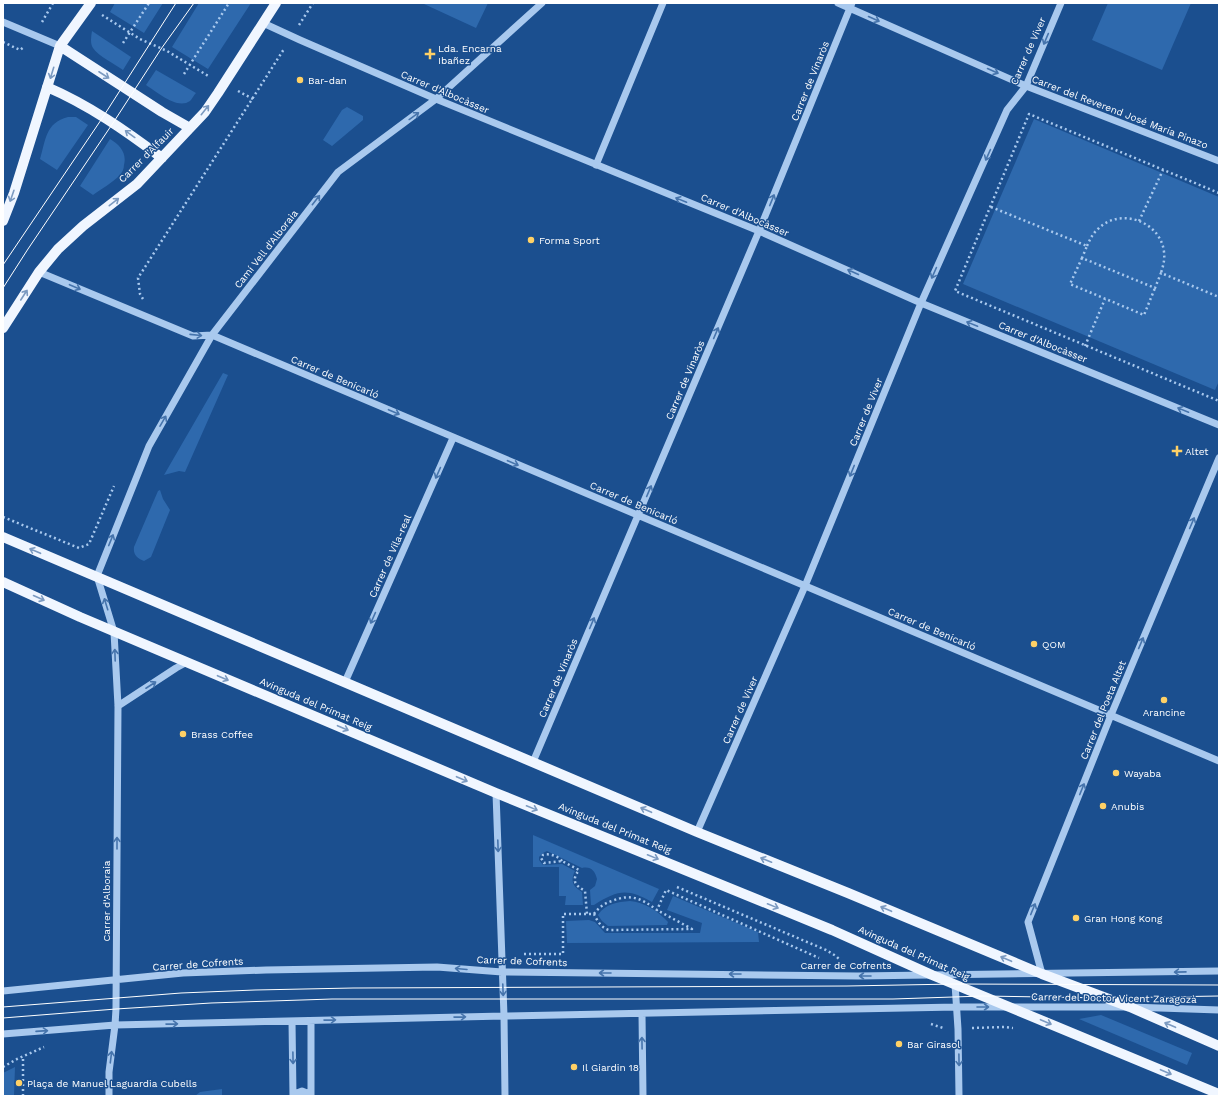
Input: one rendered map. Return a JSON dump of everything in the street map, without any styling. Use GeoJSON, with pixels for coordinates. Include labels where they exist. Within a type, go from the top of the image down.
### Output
{"type":"FeatureCollection","features":[{"type":"Feature","properties":{"kind":"main road"},"geometry":{"type":"LineString","coordinates":[[3,222],[14,193],[60,46],[91,3]]}},
{"type":"Feature","properties":{"kind":"main road","name":"Carrer d'Alfauir"},"geometry":{"type":"LineString","coordinates":[[3,328],[39,272],[58,249],[83,226],[137,184],[205,112],[276,3]]}},
{"type":"Feature","properties":{"kind":"main road"},"geometry":{"type":"LineString","coordinates":[[60,46],[162,112],[190,128]]}},
{"type":"Feature","properties":{"kind":"main road"},"geometry":{"type":"LineString","coordinates":[[47,87],[69,97],[126,131],[162,158]]}},
{"type":"Feature","properties":{"kind":"main road"},"geometry":{"type":"LineString","coordinates":[[3,537],[697,832],[1042,974],[1130,1007],[1219,1046]]}},
{"type":"Feature","properties":{"kind":"main road","name":"Avinguda del Primat Reig"},"geometry":{"type":"LineString","coordinates":[[3,582],[114,632],[496,793],[832,930],[932,975],[1219,1094]]}},
{"type":"Feature","properties":{"kind":"street","name":"Camí Vell d'Alboraia"},"geometry":{"type":"LineString","coordinates":[[97,576],[149,446],[212,335],[338,172],[436,99],[542,3]]}},
{"type":"Feature","properties":{"kind":"street"},"geometry":{"type":"LineString","coordinates":[[596,165],[663,3]]}},
{"type":"Feature","properties":{"kind":"street","name":"Carrer del Reverend José María Pinazo"},"geometry":{"type":"LineString","coordinates":[[838,3],[851,6],[1026,86],[1219,161]]}},
{"type":"Feature","properties":{"kind":"street","name":"Carrer de Viver"},"geometry":{"type":"LineString","coordinates":[[697,832],[805,586],[921,303],[1007,110],[1026,86],[1060,3]]}},
{"type":"Feature","properties":{"kind":"street","name":"Carrer de Vinaròs"},"geometry":{"type":"LineString","coordinates":[[533,762],[759,231],[851,6]]}},
{"type":"Feature","properties":{"kind":"street"},"geometry":{"type":"LineString","coordinates":[[3,22],[60,46]]}},
{"type":"Feature","properties":{"kind":"street","name":"Carrer d'Albocàsser"},"geometry":{"type":"LineString","coordinates":[[263,23],[436,99],[759,231],[921,303],[1219,425]]}},
{"type":"Feature","properties":{"kind":"street","name":"Carrer de Benicarló"},"geometry":{"type":"LineString","coordinates":[[39,272],[193,336],[212,335],[1219,761]]}},
{"type":"Feature","properties":{"kind":"street","name":"Carrer de Vila-real"},"geometry":{"type":"LineString","coordinates":[[345,682],[453,438]]}},
{"type":"Feature","properties":{"kind":"street","name":"Carrer del Poeta Altet"},"geometry":{"type":"LineString","coordinates":[[1042,974],[1028,922],[1111,715],[1219,458]]}},
{"type":"Feature","properties":{"kind":"street","name":"Carrer d'Alboraia"},"geometry":{"type":"LineString","coordinates":[[97,576],[114,632],[118,706],[115,1025],[109,1072],[109,1096]]}},
{"type":"Feature","properties":{"kind":"street"},"geometry":{"type":"LineString","coordinates":[[118,706],[187,662]]}},
{"type":"Feature","properties":{"kind":"street"},"geometry":{"type":"LineString","coordinates":[[496,793],[504,1016],[505,1096]]}},
{"type":"Feature","properties":{"kind":"street","name":"Carrer de Cofrents"},"geometry":{"type":"LineString","coordinates":[[3,991],[116,981],[183,973],[437,967],[502,972],[932,975],[1042,974]]}},
{"type":"Feature","properties":{"kind":"street"},"geometry":{"type":"LineString","coordinates":[[1042,974],[1219,971]]}},
{"type":"Feature","properties":{"kind":"street"},"geometry":{"type":"LineString","coordinates":[[955,984],[960,1096]]}},
{"type":"Feature","properties":{"kind":"street"},"geometry":{"type":"LineString","coordinates":[[3,1034],[115,1025],[1010,1007]]}},
{"type":"Feature","properties":{"kind":"street","name":"Carrer del Doctor Vicent Zaragozà"},"geometry":{"type":"LineString","coordinates":[[1010,1007],[1130,1007],[1219,1010]]}},
{"type":"Feature","properties":{"kind":"street"},"geometry":{"type":"LineString","coordinates":[[642,1014],[643,1096]]}},
{"type":"Feature","properties":{"kind":"street"},"geometry":{"type":"LineString","coordinates":[[292,1021],[294,1096]]}},
{"type":"Feature","properties":{"kind":"street"},"geometry":{"type":"LineString","coordinates":[[310,1096],[311,1021]]}},
{"type":"Feature","properties":{"kind":"street"},"geometry":{"type":"LineString","coordinates":[[294,1096],[302,1091],[310,1096]]}},
{"type":"Feature","properties":{"kind":"path"},"geometry":{"type":"LineString","coordinates":[[43,20],[54,3]]}},
{"type":"Feature","properties":{"kind":"path"},"geometry":{"type":"LineString","coordinates":[[123,43],[149,3]]}},
{"type":"Feature","properties":{"kind":"path"},"geometry":{"type":"LineString","coordinates":[[184,74],[229,3]]}},
{"type":"Feature","properties":{"kind":"path"},"geometry":{"type":"LineString","coordinates":[[298,27],[313,3]]}},
{"type":"Feature","properties":{"kind":"path"},"geometry":{"type":"LineString","coordinates":[[108,18],[150,44],[167,51],[208,77],[253,98]]}},
{"type":"Feature","properties":{"kind":"path"},"geometry":{"type":"LineString","coordinates":[[3,42],[20,50],[28,45]]}},
{"type":"Feature","properties":{"kind":"path"},"geometry":{"type":"LineString","coordinates":[[145,302],[140,294],[138,278],[281,53]]}},
{"type":"Feature","properties":{"kind":"path"},"geometry":{"type":"LineString","coordinates":[[1219,193],[1029,114],[955,291],[1219,401]]}},
{"type":"Feature","properties":{"kind":"path"},"geometry":{"type":"LineString","coordinates":[[1139,221],[1163,170]]}},
{"type":"Feature","properties":{"kind":"path"},"geometry":{"type":"LineString","coordinates":[[991,206],[1087,246]]}},
{"type":"Feature","properties":{"kind":"path"},"geometry":{"type":"LineString","coordinates":[[1122,218],[1139,221],[1153,230],[1160,239],[1164,250],[1164,262],[1161,273],[1144,314],[1070,284],[1092,236],[1100,227],[1110,221],[1122,218]]}},
{"type":"Feature","properties":{"kind":"path"},"geometry":{"type":"LineString","coordinates":[[1082,258],[1155,288]]}},
{"type":"Feature","properties":{"kind":"path"},"geometry":{"type":"LineString","coordinates":[[1161,273],[1219,297]]}},
{"type":"Feature","properties":{"kind":"path"},"geometry":{"type":"LineString","coordinates":[[1086,346],[1106,298]]}},
{"type":"Feature","properties":{"kind":"path"},"geometry":{"type":"LineString","coordinates":[[3,517],[79,548],[85,547],[89,544],[117,480]]}},
{"type":"Feature","properties":{"kind":"path"},"geometry":{"type":"LineString","coordinates":[[562,861],[544,863],[541,858],[543,855],[547,854],[560,859],[579,870],[575,878],[575,883],[577,886],[586,891],[587,914]]}},
{"type":"Feature","properties":{"kind":"path"},"geometry":{"type":"LineString","coordinates":[[657,910],[666,890],[819,958]]}},
{"type":"Feature","properties":{"kind":"path"},"geometry":{"type":"LineString","coordinates":[[620,897],[633,897],[642,900],[692,929],[608,930],[600,924],[594,914],[598,908],[620,897]]}},
{"type":"Feature","properties":{"kind":"path"},"geometry":{"type":"LineString","coordinates":[[524,954],[563,954],[563,914],[594,914]]}},
{"type":"Feature","properties":{"kind":"path"},"geometry":{"type":"LineString","coordinates":[[3,1066],[51,1044]]}},
{"type":"Feature","properties":{"kind":"path"},"geometry":{"type":"LineString","coordinates":[[23,1056],[23,1096]]}},
{"type":"Feature","properties":{"kind":"shaded area"},"geometry":{"type":"Polygon","coordinates":[[[115,3],[163,3],[144,33],[110,12],[115,3]]]}},
{"type":"Feature","properties":{"kind":"shaded area"},"geometry":{"type":"Polygon","coordinates":[[[199,3],[251,3],[208,69],[172,47],[199,3]]]}},
{"type":"Feature","properties":{"kind":"shaded area"},"geometry":{"type":"Polygon","coordinates":[[[424,3],[488,3],[476,28],[424,3]]]}},
{"type":"Feature","properties":{"kind":"shaded area"},"geometry":{"type":"Polygon","coordinates":[[[1108,3],[1191,3],[1162,70],[1092,40],[1108,3]]]}},
{"type":"Feature","properties":{"kind":"shaded area"},"geometry":{"type":"Polygon","coordinates":[[[92,31],[131,57],[123,70],[95,51],[91,42],[92,31]]]}},
{"type":"Feature","properties":{"kind":"shaded area"},"geometry":{"type":"Polygon","coordinates":[[[156,70],[196,93],[190,101],[185,103],[173,102],[161,96],[146,85],[156,70]]]}},
{"type":"Feature","properties":{"kind":"shaded area"},"geometry":{"type":"Polygon","coordinates":[[[347,107],[363,116],[363,120],[332,146],[323,140],[342,110],[347,107]]]}},
{"type":"Feature","properties":{"kind":"shaded area"},"geometry":{"type":"Polygon","coordinates":[[[68,117],[76,117],[88,125],[57,170],[40,159],[45,139],[51,128],[55,123],[68,117]]]}},
{"type":"Feature","properties":{"kind":"shaded area"},"geometry":{"type":"Polygon","coordinates":[[[1034,119],[1219,197],[1219,381],[1215,390],[963,284],[1034,119]]]}},
{"type":"Feature","properties":{"kind":"shaded area"},"geometry":{"type":"Polygon","coordinates":[[[110,139],[120,147],[124,153],[125,161],[123,169],[121,174],[116,179],[93,195],[80,186],[110,139]]]}},
{"type":"Feature","properties":{"kind":"shaded area"},"geometry":{"type":"Polygon","coordinates":[[[223,373],[228,375],[185,472],[179,471],[164,475],[223,373]]]}},
{"type":"Feature","properties":{"kind":"shaded area"},"geometry":{"type":"Polygon","coordinates":[[[160,490],[163,499],[170,510],[151,557],[144,561],[136,556],[134,547],[158,491],[160,490]]]}},
{"type":"Feature","properties":{"kind":"shaded area"},"geometry":{"type":"Polygon","coordinates":[[[533,835],[659,889],[652,902],[636,894],[623,893],[610,896],[594,905],[591,905],[590,890],[595,886],[597,879],[594,871],[590,868],[582,868],[547,851],[539,857],[539,860],[543,865],[562,864],[575,871],[573,883],[576,888],[582,892],[583,905],[565,905],[566,896],[559,896],[559,867],[533,867],[533,835]]]}},
{"type":"Feature","properties":{"kind":"shaded area"},"geometry":{"type":"Polygon","coordinates":[[[673,896],[758,932],[759,942],[567,943],[566,921],[589,920],[595,922],[605,933],[700,933],[702,923],[667,910],[673,896]]]}},
{"type":"Feature","properties":{"kind":"shaded area"},"geometry":{"type":"Polygon","coordinates":[[[630,901],[646,905],[660,914],[668,922],[667,925],[608,926],[598,915],[604,908],[612,904],[630,901]]]}},
{"type":"Feature","properties":{"kind":"shaded area"},"geometry":{"type":"Polygon","coordinates":[[[1101,1015],[1192,1053],[1187,1065],[1079,1019],[1101,1015]]]}},
{"type":"Feature","properties":{"kind":"shaded area"},"geometry":{"type":"Polygon","coordinates":[[[15,1067],[14,1096],[3,1096],[3,1073],[15,1067]]]}},
{"type":"Feature","properties":{"kind":"shaded area"},"geometry":{"type":"Polygon","coordinates":[[[222,1089],[222,1096],[195,1096],[200,1092],[222,1089]]]}},
{"type":"Feature","properties":{"kind":"tram line"},"geometry":{"type":"LineString","coordinates":[[3,265],[103,117],[176,3]]}},
{"type":"Feature","properties":{"kind":"tram line"},"geometry":{"type":"LineString","coordinates":[[3,288],[161,49],[194,3]]}},
{"type":"Feature","properties":{"kind":"tram line"},"geometry":{"type":"LineString","coordinates":[[3,1007],[181,993],[353,988],[847,986],[955,984],[1219,985]]}},
{"type":"Feature","properties":{"kind":"tram line"},"geometry":{"type":"LineString","coordinates":[[3,1018],[211,1003],[332,999],[893,999],[983,996],[1105,998],[1219,996]]}},
{"type":"Feature","properties":{"kind":"place","name":"Lda. Encarna Ibañez"},"geometry":{"type":"Point","coordinates":[430,54]}},
{"type":"Feature","properties":{"kind":"place","name":"Bar-dan"},"geometry":{"type":"Point","coordinates":[300,80]}},
{"type":"Feature","properties":{"kind":"place","name":"Forma Sport"},"geometry":{"type":"Point","coordinates":[531,240]}},
{"type":"Feature","properties":{"kind":"place","name":"Altet"},"geometry":{"type":"Point","coordinates":[1177,451]}},
{"type":"Feature","properties":{"kind":"place","name":"QOM"},"geometry":{"type":"Point","coordinates":[1034,644]}},
{"type":"Feature","properties":{"kind":"place","name":"Arancine"},"geometry":{"type":"Point","coordinates":[1164,700]}},
{"type":"Feature","properties":{"kind":"place","name":"Brass Coffee"},"geometry":{"type":"Point","coordinates":[183,734]}},
{"type":"Feature","properties":{"kind":"place","name":"Wayaba"},"geometry":{"type":"Point","coordinates":[1116,773]}},
{"type":"Feature","properties":{"kind":"place","name":"Anubis"},"geometry":{"type":"Point","coordinates":[1103,806]}},
{"type":"Feature","properties":{"kind":"place","name":"Gran Hong Kong"},"geometry":{"type":"Point","coordinates":[1076,918]}},
{"type":"Feature","properties":{"kind":"place","name":"Bar Girasol"},"geometry":{"type":"Point","coordinates":[899,1044]}},
{"type":"Feature","properties":{"kind":"place","name":"Il Giardin 18"},"geometry":{"type":"Point","coordinates":[574,1067]}},
{"type":"Feature","properties":{"kind":"place","name":"Plaça de Manuel Laguardia Cubells"},"geometry":{"type":"Point","coordinates":[19,1083]}}]}
